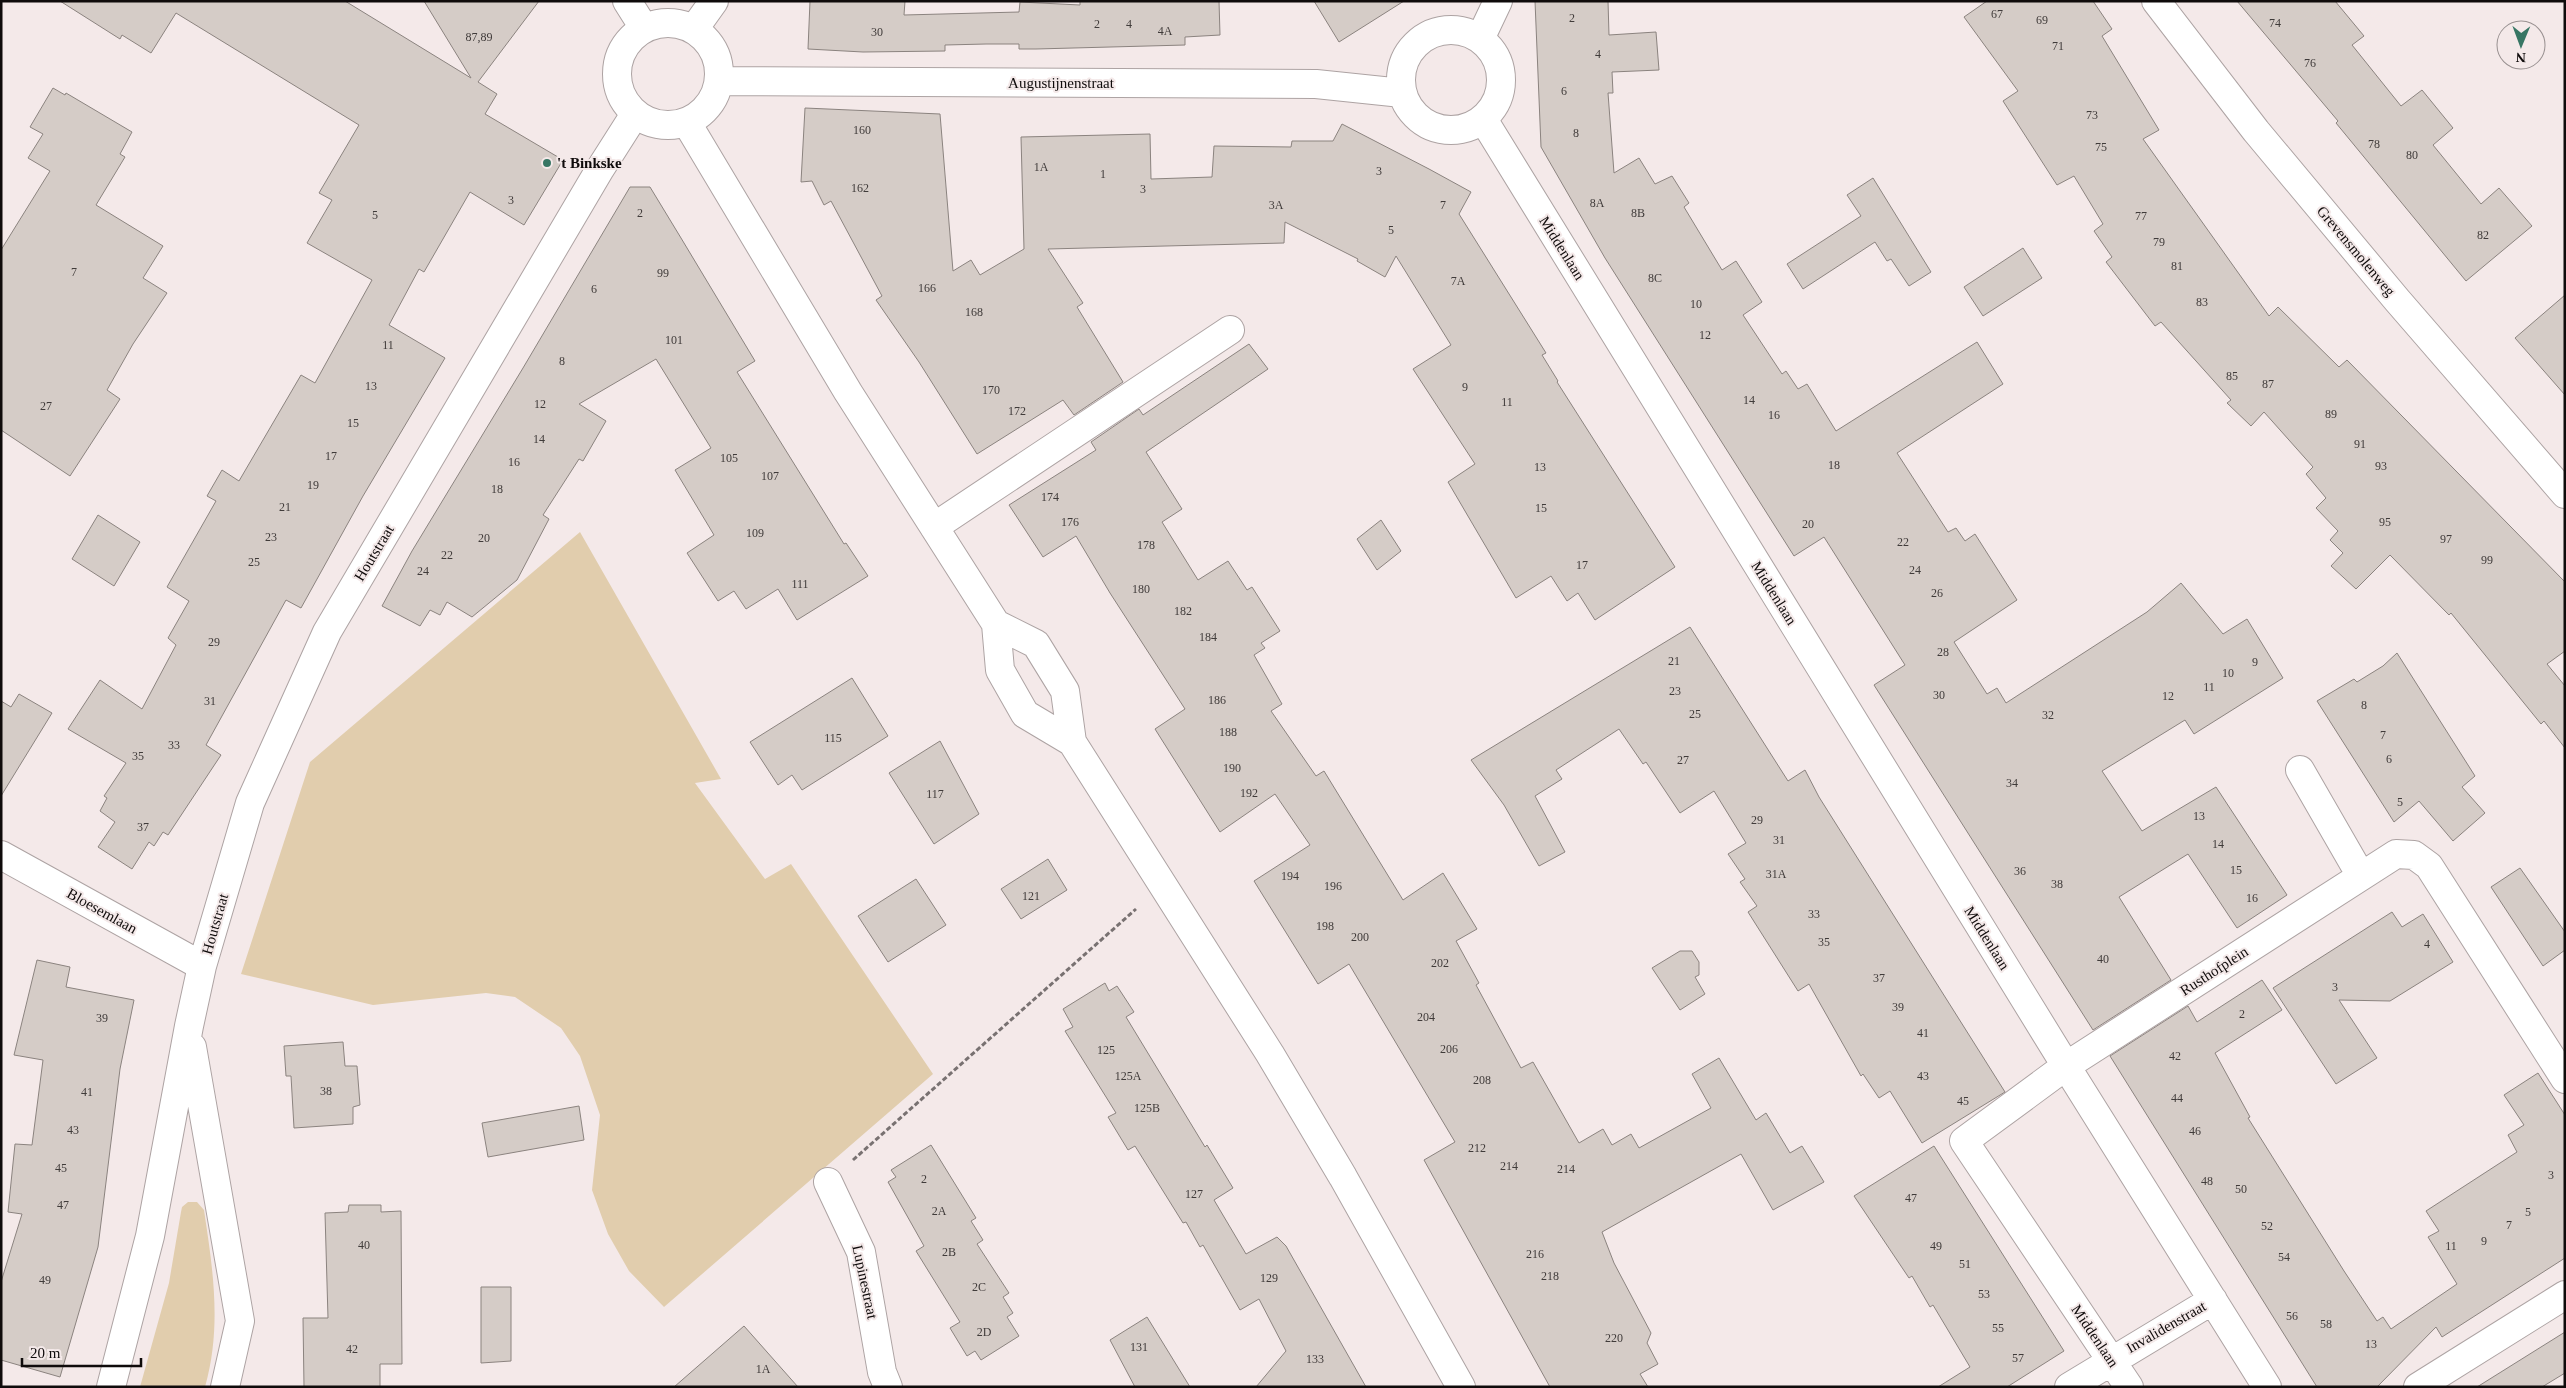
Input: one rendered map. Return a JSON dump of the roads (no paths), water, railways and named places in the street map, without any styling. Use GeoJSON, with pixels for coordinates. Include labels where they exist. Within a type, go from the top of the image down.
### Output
{"type":"FeatureCollection","features":[{"type":"Feature","properties":{"kind":"street"},"geometry":{"type":"LineString","coordinates":[[628,1],[644,28]]}},
{"type":"Feature","properties":{"kind":"street"},"geometry":{"type":"LineString","coordinates":[[694,29],[714,1]]}},
{"type":"Feature","properties":{"kind":"street"},"geometry":{"type":"LineString","coordinates":[[1480,39],[1498,1]]}},
{"type":"Feature","properties":{"kind":"street","name":"Grevensmolenweg"},"geometry":{"type":"LineString","coordinates":[[2156,1],[2262,139],[2397,300],[2565,494]]}},
{"type":"Feature","properties":{"kind":"street"},"geometry":{"type":"LineString","coordinates":[[668,22],[694,29],[713,48],[719,62],[720,81],[716,94],[707,109],[687,123],[661,126],[650,123],[634,114],[625,103],[616,75],[619,57],[630,39],[644,28],[668,22]]}},
{"type":"Feature","properties":{"kind":"street"},"geometry":{"type":"LineString","coordinates":[[1443,30],[1467,32],[1480,39],[1492,50],[1499,67],[1501,81],[1498,97],[1483,119],[1470,126],[1456,130],[1436,128],[1417,117],[1410,109],[1402,93],[1400,80],[1403,64],[1412,47],[1423,38],[1443,30]]}},
{"type":"Feature","properties":{"kind":"street","name":"Augustijnenstraat"},"geometry":{"type":"LineString","coordinates":[[720,81],[1316,84],[1402,93]]}},
{"type":"Feature","properties":{"kind":"street","name":"Houtstraat"},"geometry":{"type":"LineString","coordinates":[[111,1387],[150,1236],[188,1026],[202,966],[250,803],[327,632],[634,114]]}},
{"type":"Feature","properties":{"kind":"street","name":"Middenlaan"},"geometry":{"type":"LineString","coordinates":[[1483,119],[2066,1066],[2266,1387]]}},
{"type":"Feature","properties":{"kind":"street"},"geometry":{"type":"LineString","coordinates":[[687,123],[848,392],[996,624],[1000,670],[1025,714],[1072,742]]}},
{"type":"Feature","properties":{"kind":"street"},"geometry":{"type":"LineString","coordinates":[[934,527],[1230,330]]}},
{"type":"Feature","properties":{"kind":"street"},"geometry":{"type":"LineString","coordinates":[[996,624],[1036,644],[1065,691],[1072,742],[1275,1063],[1343,1177],[1461,1387]]}},
{"type":"Feature","properties":{"kind":"street"},"geometry":{"type":"LineString","coordinates":[[2300,770],[2361,876]]}},
{"type":"Feature","properties":{"kind":"street","name":"Rusthofplein"},"geometry":{"type":"LineString","coordinates":[[2066,1066],[2396,854],[2414,854],[2429,866],[2565,1079]]}},
{"type":"Feature","properties":{"kind":"street","name":"Bloesemlaan"},"geometry":{"type":"LineString","coordinates":[[1,855],[202,966]]}},
{"type":"Feature","properties":{"kind":"street","name":"Houtstraat"},"geometry":{"type":"LineString","coordinates":[[188,1026],[210,1162],[240,1321],[225,1387]]}},
{"type":"Feature","properties":{"kind":"street","name":"Middenlaan"},"geometry":{"type":"LineString","coordinates":[[2066,1066],[1964,1141],[2128,1387]]}},
{"type":"Feature","properties":{"kind":"street","name":"Lupinestraat"},"geometry":{"type":"LineString","coordinates":[[828,1182],[861,1252],[883,1384]]}},
{"type":"Feature","properties":{"kind":"street"},"geometry":{"type":"LineString","coordinates":[[2418,1387],[2565,1295]]}},
{"type":"Feature","properties":{"kind":"street","name":"Invalidenstraat"},"geometry":{"type":"LineString","coordinates":[[2068,1387],[2213,1300]]}},
{"type":"Feature","properties":{"kind":"place","name":"'t Binkske"},"geometry":{"type":"Point","coordinates":[547,163]}}]}
